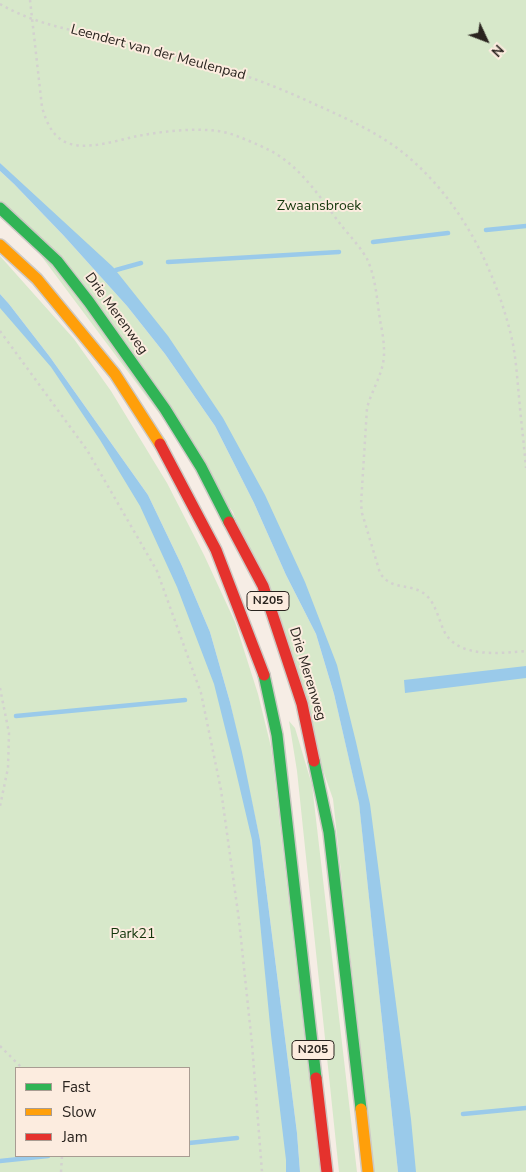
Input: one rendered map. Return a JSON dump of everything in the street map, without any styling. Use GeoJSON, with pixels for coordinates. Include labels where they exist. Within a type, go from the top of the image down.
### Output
{"type":"FeatureCollection","features":[{"type":"Feature","properties":{"kind":"main road","name":"Drie Merenweg"},"geometry":{"type":"LineString","coordinates":[[0,208],[57,261],[89,302],[165,409],[201,467],[263,586],[302,704],[329,832],[368,1172]]}},
{"type":"Feature","properties":{"kind":"main road","name":"N205"},"geometry":{"type":"LineString","coordinates":[[0,245],[37,279],[109,367],[158,438],[216,550],[264,674],[277,735],[327,1172]]}},
{"type":"Feature","properties":{"kind":"path"},"geometry":{"type":"LineString","coordinates":[[30,0],[42,107],[52,132],[60,138],[68,143],[95,145],[176,131],[205,130],[229,133],[263,147],[281,157],[319,196],[368,261],[375,284],[384,360],[380,376],[367,408],[361,504],[380,573],[390,584],[414,589],[427,596],[432,602],[447,637],[457,645],[472,651],[495,654],[526,650]]}},
{"type":"Feature","properties":{"kind":"path","name":"Leendert van der Meulenpad"},"geometry":{"type":"LineString","coordinates":[[0,4],[33,20],[189,59],[243,75],[338,115],[385,140],[405,155],[453,206],[482,253],[499,294],[515,361],[526,468]]}},
{"type":"Feature","properties":{"kind":"path"},"geometry":{"type":"LineString","coordinates":[[0,331],[86,450],[157,571],[201,693],[221,790],[239,920],[252,1044],[262,1172]]}},
{"type":"Feature","properties":{"kind":"path"},"geometry":{"type":"LineString","coordinates":[[0,688],[9,742],[8,768],[0,806]]}},
{"type":"Feature","properties":{"kind":"path"},"geometry":{"type":"LineString","coordinates":[[0,1046],[21,1067]]}},
{"type":"Feature","properties":{"kind":"path"},"geometry":{"type":"LineString","coordinates":[[61,1172],[62,1157]]}},
{"type":"Feature","properties":{"kind":"green space","name":"Zwaansbroek"},"geometry":{"type":"Polygon","coordinates":[[[0,0],[526,0],[526,1172],[404,1172],[374,857],[325,647],[217,424],[139,312],[0,163],[0,0]]]}},
{"type":"Feature","properties":{"kind":"green space"},"geometry":{"type":"Polygon","coordinates":[[[0,171],[64,236],[127,306],[165,354],[215,426],[316,634],[334,694],[359,802],[398,1172],[374,1172],[333,799],[233,512],[0,201],[0,171]]]}},
{"type":"Feature","properties":{"kind":"green space"},"geometry":{"type":"Polygon","coordinates":[[[0,256],[74,339],[111,391],[167,483],[204,555],[235,622],[258,694],[271,747],[320,1172],[300,1172],[297,1133],[260,840],[230,702],[210,632],[182,566],[148,495],[50,357],[0,294],[0,256]]]}},
{"type":"Feature","properties":{"kind":"green space","name":"Park21"},"geometry":{"type":"Polygon","coordinates":[[[0,302],[34,341],[109,445],[168,553],[220,678],[255,838],[291,1172],[0,1172],[0,302]]]}},
{"type":"Feature","properties":{"kind":"green space"},"geometry":{"type":"Polygon","coordinates":[[[289,721],[295,728],[312,785],[357,1172],[339,1172],[297,771],[289,721]]]}},
{"type":"Feature","properties":{"kind":"water"},"geometry":{"type":"Polygon","coordinates":[[[0,163],[113,267],[168,336],[223,418],[265,495],[305,582],[337,665],[370,804],[411,1119],[416,1172],[398,1172],[359,803],[334,694],[316,634],[215,426],[165,354],[127,306],[64,236],[0,171],[0,163]]]}},
{"type":"Feature","properties":{"kind":"water"},"geometry":{"type":"Polygon","coordinates":[[[0,294],[50,357],[148,495],[182,566],[210,632],[230,702],[260,840],[297,1133],[300,1172],[286,1172],[252,840],[214,684],[177,587],[140,506],[100,440],[51,367],[0,308],[0,294]]]}},
{"type":"Feature","properties":{"kind":"water"},"geometry":{"type":"Polygon","coordinates":[[[526,666],[526,678],[405,693],[404,680],[526,666]]]}},
{"type":"Feature","properties":{"kind":"waterway"},"geometry":{"type":"LineString","coordinates":[[486,230],[526,226]]}},
{"type":"Feature","properties":{"kind":"waterway"},"geometry":{"type":"LineString","coordinates":[[373,242],[448,233]]}},
{"type":"Feature","properties":{"kind":"waterway"},"geometry":{"type":"LineString","coordinates":[[168,262],[339,252]]}},
{"type":"Feature","properties":{"kind":"waterway"},"geometry":{"type":"LineString","coordinates":[[116,270],[141,263]]}},
{"type":"Feature","properties":{"kind":"waterway"},"geometry":{"type":"LineString","coordinates":[[16,716],[185,700]]}},
{"type":"Feature","properties":{"kind":"waterway"},"geometry":{"type":"LineString","coordinates":[[463,1114],[526,1108]]}},
{"type":"Feature","properties":{"kind":"waterway"},"geometry":{"type":"LineString","coordinates":[[190,1143],[237,1138]]}},
{"type":"Feature","properties":{"kind":"waterway"},"geometry":{"type":"LineString","coordinates":[[0,1161],[38,1157]]}},
{"type":"Feature","properties":{"kind":"traffic: fast"},"geometry":{"type":"LineString","coordinates":[[0,208],[57,261],[89,302],[165,409],[201,467],[229,522]]}},
{"type":"Feature","properties":{"kind":"traffic: fast"},"geometry":{"type":"LineString","coordinates":[[264,675],[277,735],[316,1078]]}},
{"type":"Feature","properties":{"kind":"traffic: fast"},"geometry":{"type":"LineString","coordinates":[[314,761],[329,832],[361,1109]]}},
{"type":"Feature","properties":{"kind":"traffic: slow"},"geometry":{"type":"LineString","coordinates":[[0,245],[37,279],[115,374],[160,444]]}},
{"type":"Feature","properties":{"kind":"traffic: slow"},"geometry":{"type":"LineString","coordinates":[[361,1109],[368,1172]]}},
{"type":"Feature","properties":{"kind":"traffic: jam"},"geometry":{"type":"LineString","coordinates":[[160,444],[216,550],[264,675]]}},
{"type":"Feature","properties":{"kind":"traffic: jam"},"geometry":{"type":"LineString","coordinates":[[229,522],[263,586],[302,704],[314,761]]}},
{"type":"Feature","properties":{"kind":"traffic: jam"},"geometry":{"type":"LineString","coordinates":[[316,1078],[327,1172]]}}]}
